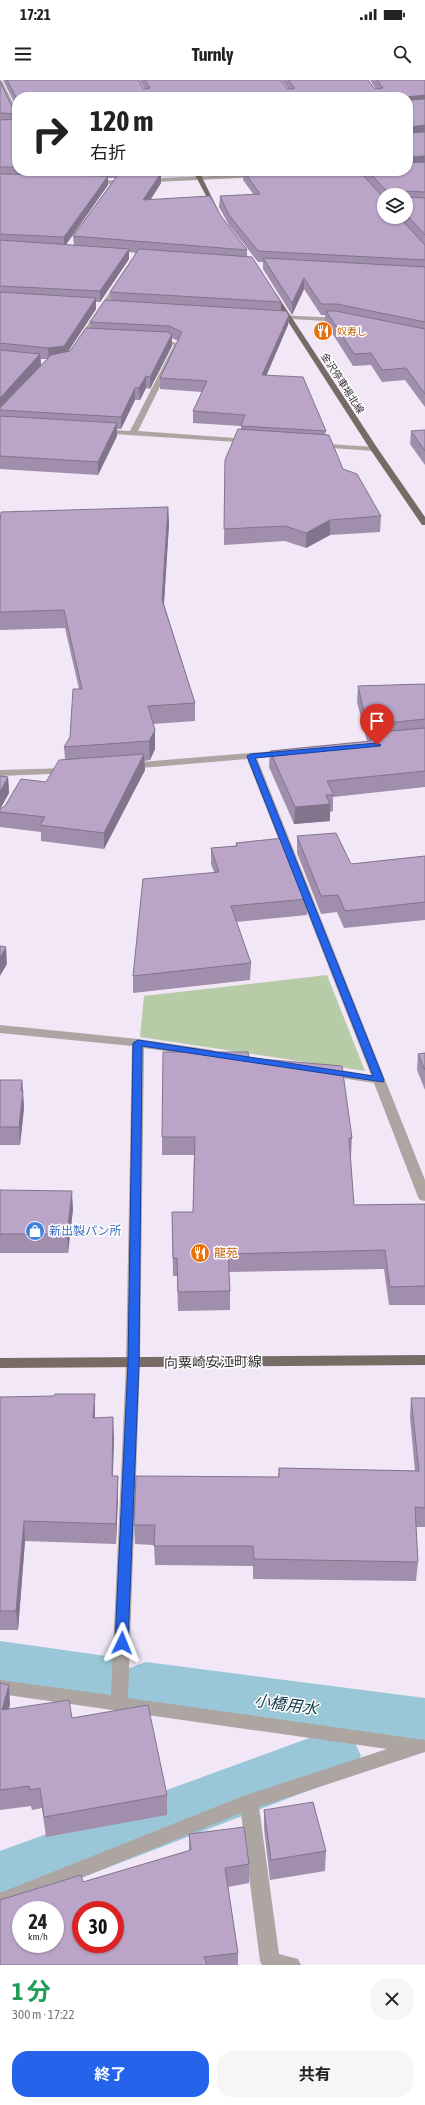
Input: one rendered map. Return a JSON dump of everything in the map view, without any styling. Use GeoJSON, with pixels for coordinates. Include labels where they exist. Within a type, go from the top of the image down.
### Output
{"type":"FeatureCollection","features":[{"type":"Feature","properties":{"kind":"main road"},"geometry":{"type":"LineString","coordinates":[[199,176],[222,219]]}},
{"type":"Feature","properties":{"kind":"main road","name":"金沢停車場北線"},"geometry":{"type":"LineString","coordinates":[[268,285],[374,449],[424,521]]}},
{"type":"Feature","properties":{"kind":"main road","name":"向粟崎安江町線"},"geometry":{"type":"LineString","coordinates":[[0,1363],[425,1360]]}},
{"type":"Feature","properties":{"kind":"street"},"geometry":{"type":"LineString","coordinates":[[0,81],[12,106]]}},
{"type":"Feature","properties":{"kind":"street"},"geometry":{"type":"LineString","coordinates":[[88,183],[202,180],[263,176]]}},
{"type":"Feature","properties":{"kind":"street"},"geometry":{"type":"LineString","coordinates":[[110,189],[115,182]]}},
{"type":"Feature","properties":{"kind":"street"},"geometry":{"type":"LineString","coordinates":[[75,348],[123,275]]}},
{"type":"Feature","properties":{"kind":"street"},"geometry":{"type":"LineString","coordinates":[[94,306],[110,307]]}},
{"type":"Feature","properties":{"kind":"street"},"geometry":{"type":"LineString","coordinates":[[266,317],[336,319],[351,322]]}},
{"type":"Feature","properties":{"kind":"street"},"geometry":{"type":"LineString","coordinates":[[83,336],[91,336]]}},
{"type":"Feature","properties":{"kind":"street"},"geometry":{"type":"LineString","coordinates":[[132,433],[178,344],[169,340],[146,339]]}},
{"type":"Feature","properties":{"kind":"street"},"geometry":{"type":"LineString","coordinates":[[94,431],[257,441]]}},
{"type":"Feature","properties":{"kind":"street"},"geometry":{"type":"LineString","coordinates":[[311,445],[374,449]]}},
{"type":"Feature","properties":{"kind":"street"},"geometry":{"type":"LineString","coordinates":[[118,767],[298,752]]}},
{"type":"Feature","properties":{"kind":"street"},"geometry":{"type":"LineString","coordinates":[[251,756],[425,1197]]}},
{"type":"Feature","properties":{"kind":"street"},"geometry":{"type":"LineString","coordinates":[[0,773],[26,777],[80,770]]}},
{"type":"Feature","properties":{"kind":"street"},"geometry":{"type":"LineString","coordinates":[[0,1029],[138,1043],[224,1056]]}},
{"type":"Feature","properties":{"kind":"street"},"geometry":{"type":"LineString","coordinates":[[119,1705],[133,1363],[138,1043]]}},
{"type":"Feature","properties":{"kind":"street"},"geometry":{"type":"LineString","coordinates":[[317,1070],[380,1080]]}},
{"type":"Feature","properties":{"kind":"street"},"geometry":{"type":"LineString","coordinates":[[0,1687],[423,1747]]}},
{"type":"Feature","properties":{"kind":"street"},"geometry":{"type":"LineString","coordinates":[[0,1902],[249,1802],[423,1747]]}},
{"type":"Feature","properties":{"kind":"street"},"geometry":{"type":"LineString","coordinates":[[249,1802],[270,1961],[291,1965]]}},
{"type":"Feature","properties":{"kind":"green space"},"geometry":{"type":"Polygon","coordinates":[[[327,975],[365,1071],[140,1037],[144,996],[327,975]]]}},
{"type":"Feature","properties":{"kind":"building"},"geometry":{"type":"Polygon","coordinates":[[[7,80],[138,80],[144,89],[150,88],[145,80],[280,80],[287,89],[294,89],[288,80],[368,80],[375,89],[383,88],[377,80],[425,80],[425,95],[413,96],[413,92],[13,92],[7,80]]]}},
{"type":"Feature","properties":{"kind":"building"},"geometry":{"type":"Polygon","coordinates":[[[0,81],[12,107],[12,114],[0,113],[0,81]]]}},
{"type":"Feature","properties":{"kind":"building"},"geometry":{"type":"Polygon","coordinates":[[[425,99],[425,125],[413,126],[413,100],[425,99]]]}},
{"type":"Feature","properties":{"kind":"building"},"geometry":{"type":"Polygon","coordinates":[[[12,119],[12,167],[0,167],[0,120],[12,119]]]}},
{"type":"Feature","properties":{"kind":"building"},"geometry":{"type":"Polygon","coordinates":[[[425,132],[425,156],[413,157],[413,133],[425,132]]]}},
{"type":"Feature","properties":{"kind":"building"},"geometry":{"type":"Polygon","coordinates":[[[425,162],[425,192],[413,191],[413,188],[384,188],[373,176],[413,176],[413,163],[425,162]]]}},
{"type":"Feature","properties":{"kind":"building"},"geometry":{"type":"Polygon","coordinates":[[[0,174],[12,174],[12,176],[108,176],[64,237],[0,234],[0,174]]]}},
{"type":"Feature","properties":{"kind":"building"},"geometry":{"type":"Polygon","coordinates":[[[117,176],[159,176],[143,200],[210,196],[221,216],[247,250],[73,236],[117,176]]]}},
{"type":"Feature","properties":{"kind":"building"},"geometry":{"type":"Polygon","coordinates":[[[247,176],[364,176],[377,190],[377,224],[406,224],[425,245],[425,260],[258,251],[229,215],[220,196],[260,194],[247,176]]]}},
{"type":"Feature","properties":{"kind":"building"},"geometry":{"type":"Polygon","coordinates":[[[413,197],[425,198],[425,235],[413,222],[413,197]]]}},
{"type":"Feature","properties":{"kind":"building"},"geometry":{"type":"Polygon","coordinates":[[[0,240],[129,249],[100,291],[0,286],[0,240]]]}},
{"type":"Feature","properties":{"kind":"building"},"geometry":{"type":"Polygon","coordinates":[[[139,249],[252,257],[281,302],[110,292],[139,249]]]}},
{"type":"Feature","properties":{"kind":"building"},"geometry":{"type":"Polygon","coordinates":[[[263,258],[425,267],[425,322],[337,304],[321,304],[304,278],[292,303],[263,258]]]}},
{"type":"Feature","properties":{"kind":"building"},"geometry":{"type":"Polygon","coordinates":[[[0,292],[96,298],[64,346],[48,348],[0,343],[0,292]]]}},
{"type":"Feature","properties":{"kind":"building"},"geometry":{"type":"Polygon","coordinates":[[[105,300],[286,311],[289,315],[262,375],[303,377],[326,431],[241,426],[245,415],[193,411],[207,381],[160,378],[182,332],[169,326],[90,322],[105,300]]]}},
{"type":"Feature","properties":{"kind":"building"},"geometry":{"type":"Polygon","coordinates":[[[326,311],[336,311],[425,329],[425,394],[406,368],[382,370],[371,353],[354,354],[326,311]]]}},
{"type":"Feature","properties":{"kind":"building"},"geometry":{"type":"Polygon","coordinates":[[[86,328],[167,332],[172,334],[150,377],[146,376],[139,388],[135,388],[121,417],[0,410],[0,408],[51,355],[70,351],[86,328]]]}},
{"type":"Feature","properties":{"kind":"building"},"geometry":{"type":"Polygon","coordinates":[[[0,350],[40,354],[0,398],[0,350]]]}},
{"type":"Feature","properties":{"kind":"building"},"geometry":{"type":"Polygon","coordinates":[[[0,416],[117,423],[98,462],[0,456],[0,416]]]}},
{"type":"Feature","properties":{"kind":"building"},"geometry":{"type":"Polygon","coordinates":[[[238,429],[329,435],[343,469],[357,474],[381,516],[330,520],[306,533],[285,526],[224,529],[225,460],[238,429]]]}},
{"type":"Feature","properties":{"kind":"building"},"geometry":{"type":"Polygon","coordinates":[[[425,430],[425,451],[411,431],[425,430]]]}},
{"type":"Feature","properties":{"kind":"building"},"geometry":{"type":"Polygon","coordinates":[[[168,507],[162,600],[195,703],[148,706],[155,730],[149,741],[64,747],[70,737],[73,689],[82,689],[64,610],[0,612],[1,512],[168,507]]]}},
{"type":"Feature","properties":{"kind":"building"},"geometry":{"type":"Polygon","coordinates":[[[425,684],[425,719],[367,725],[358,686],[425,684]]]}},
{"type":"Feature","properties":{"kind":"building"},"geometry":{"type":"Polygon","coordinates":[[[425,728],[425,771],[327,781],[334,795],[326,795],[330,804],[295,807],[270,751],[371,741],[369,733],[425,728]]]}},
{"type":"Feature","properties":{"kind":"building"},"geometry":{"type":"Polygon","coordinates":[[[144,754],[104,833],[40,825],[45,817],[0,812],[0,809],[5,806],[21,779],[46,782],[59,760],[144,754]]]}},
{"type":"Feature","properties":{"kind":"building"},"geometry":{"type":"Polygon","coordinates":[[[0,776],[8,777],[0,792],[0,776]]]}},
{"type":"Feature","properties":{"kind":"building"},"geometry":{"type":"Polygon","coordinates":[[[336,833],[351,864],[425,856],[425,902],[345,911],[338,895],[321,896],[297,836],[336,833]]]}},
{"type":"Feature","properties":{"kind":"building"},"geometry":{"type":"Polygon","coordinates":[[[283,838],[307,899],[231,906],[251,963],[133,976],[143,879],[219,872],[211,848],[237,846],[236,843],[283,838]]]}},
{"type":"Feature","properties":{"kind":"building"},"geometry":{"type":"Polygon","coordinates":[[[0,946],[6,947],[0,958],[0,946]]]}},
{"type":"Feature","properties":{"kind":"building"},"geometry":{"type":"Polygon","coordinates":[[[163,1052],[248,1052],[249,1058],[342,1066],[352,1138],[349,1138],[354,1205],[425,1204],[425,1286],[390,1287],[385,1250],[228,1254],[230,1291],[178,1292],[177,1258],[173,1258],[172,1212],[193,1212],[195,1137],[162,1137],[163,1052]]]}},
{"type":"Feature","properties":{"kind":"building"},"geometry":{"type":"Polygon","coordinates":[[[425,1053],[425,1070],[418,1054],[425,1053]]]}},
{"type":"Feature","properties":{"kind":"building"},"geometry":{"type":"Polygon","coordinates":[[[0,1080],[22,1080],[21,1091],[23,1091],[19,1127],[0,1127],[0,1080]]]}},
{"type":"Feature","properties":{"kind":"building"},"geometry":{"type":"Polygon","coordinates":[[[0,1190],[72,1191],[67,1234],[0,1234],[0,1190]]]}},
{"type":"Feature","properties":{"kind":"building"},"geometry":{"type":"Polygon","coordinates":[[[55,1394],[95,1394],[93,1418],[113,1417],[112,1476],[118,1476],[116,1524],[24,1521],[16,1611],[0,1611],[0,1397],[54,1396],[55,1394]]]}},
{"type":"Feature","properties":{"kind":"building"},"geometry":{"type":"Polygon","coordinates":[[[411,1398],[425,1398],[425,1508],[415,1507],[418,1562],[254,1559],[253,1546],[154,1546],[155,1525],[134,1525],[136,1476],[279,1477],[279,1468],[419,1471],[411,1398]]]}},
{"type":"Feature","properties":{"kind":"building"},"geometry":{"type":"Polygon","coordinates":[[[0,1683],[9,1685],[2,1710],[69,1700],[72,1718],[148,1705],[167,1795],[44,1817],[40,1788],[30,1790],[29,1786],[0,1790],[0,1683]]]}},
{"type":"Feature","properties":{"kind":"building"},"geometry":{"type":"Polygon","coordinates":[[[313,1802],[326,1851],[271,1860],[264,1810],[313,1802]]]}},
{"type":"Feature","properties":{"kind":"building"},"geometry":{"type":"Polygon","coordinates":[[[244,1827],[249,1864],[225,1868],[238,1953],[204,1957],[207,1965],[0,1965],[0,1900],[81,1875],[83,1882],[191,1850],[189,1834],[244,1827]]]}},
{"type":"Feature","properties":{"kind":"waterway","name":"小橋用水"},"geometry":{"type":"LineString","coordinates":[[0,1665],[106,1680]]}},
{"type":"Feature","properties":{"kind":"waterway","name":"小橋用水"},"geometry":{"type":"LineString","coordinates":[[146,1686],[425,1723]]}},
{"type":"Feature","properties":{"kind":"waterway"},"geometry":{"type":"LineString","coordinates":[[0,1880],[331,1756]]}},
{"type":"Feature","properties":{"kind":"place","name":"奴寿し"},"geometry":{"type":"Point","coordinates":[323,331]}},
{"type":"Feature","properties":{"kind":"place","name":"新出製パン所"},"geometry":{"type":"Point","coordinates":[35,1231]}},
{"type":"Feature","properties":{"kind":"place","name":"龍苑"},"geometry":{"type":"Point","coordinates":[200,1253]}},
{"type":"Feature","properties":{"kind":"route"},"geometry":{"type":"LineString","coordinates":[[122,1643],[133,1363],[138,1043],[380,1080],[251,756],[377,745]]}}]}
